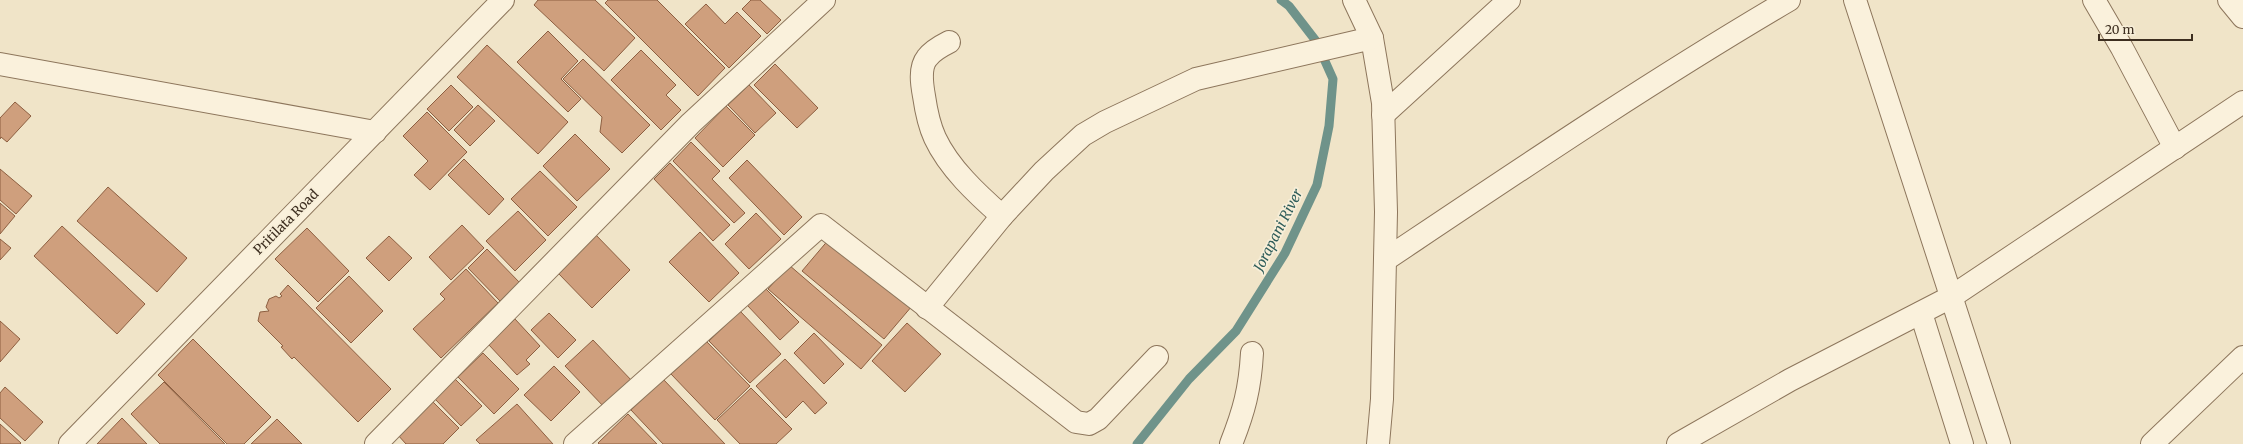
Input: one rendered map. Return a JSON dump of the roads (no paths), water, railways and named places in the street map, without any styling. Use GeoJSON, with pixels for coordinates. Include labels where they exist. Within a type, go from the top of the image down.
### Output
{"type":"FeatureCollection","features":[{"type":"Feature","properties":{"kind":"street","name":"Pritilata Road"},"geometry":{"type":"LineString","coordinates":[[70,444],[503,0]]}},
{"type":"Feature","properties":{"kind":"street"},"geometry":{"type":"LineString","coordinates":[[376,444],[691,123],[824,0]]}},
{"type":"Feature","properties":{"kind":"street"},"geometry":{"type":"LineString","coordinates":[[1354,0],[1372,38],[1383,115],[1386,212],[1382,399],[1378,444]]}},
{"type":"Feature","properties":{"kind":"street"},"geometry":{"type":"LineString","coordinates":[[1383,115],[1509,0]]}},
{"type":"Feature","properties":{"kind":"street"},"geometry":{"type":"LineString","coordinates":[[1385,260],[1564,140],[1711,46],[1790,0]]}},
{"type":"Feature","properties":{"kind":"street"},"geometry":{"type":"LineString","coordinates":[[1855,0],[1999,444]]}},
{"type":"Feature","properties":{"kind":"street"},"geometry":{"type":"LineString","coordinates":[[2094,0],[2122,48],[2175,148]]}},
{"type":"Feature","properties":{"kind":"street"},"geometry":{"type":"LineString","coordinates":[[2229,0],[2243,17]]}},
{"type":"Feature","properties":{"kind":"street"},"geometry":{"type":"LineString","coordinates":[[927,308],[1002,216],[1065,150],[1083,135],[1105,122],[1196,79],[1372,38]]}},
{"type":"Feature","properties":{"kind":"street"},"geometry":{"type":"LineString","coordinates":[[949,42],[926,58],[922,68],[922,87],[928,118],[934,137],[946,156],[985,201],[1002,216]]}},
{"type":"Feature","properties":{"kind":"street"},"geometry":{"type":"LineString","coordinates":[[0,64],[375,132]]}},
{"type":"Feature","properties":{"kind":"street"},"geometry":{"type":"LineString","coordinates":[[1678,444],[1790,380],[1952,297],[2243,102]]}},
{"type":"Feature","properties":{"kind":"street"},"geometry":{"type":"LineString","coordinates":[[580,442],[822,225],[927,308],[1076,422],[1084,425],[1098,420],[1157,357]]}},
{"type":"Feature","properties":{"kind":"street"},"geometry":{"type":"LineString","coordinates":[[1921,313],[1962,444]]}},
{"type":"Feature","properties":{"kind":"street"},"geometry":{"type":"LineString","coordinates":[[1231,444],[1245,409],[1251,379],[1252,353]]}},
{"type":"Feature","properties":{"kind":"street"},"geometry":{"type":"LineString","coordinates":[[2152,444],[2243,357]]}},
{"type":"Feature","properties":{"kind":"waterway","name":"Jorapani River"},"geometry":{"type":"LineString","coordinates":[[1137,444],[1189,379],[1236,331],[1285,253],[1317,185],[1329,126],[1333,79],[1316,41],[1289,6],[1281,0]]}}]}
